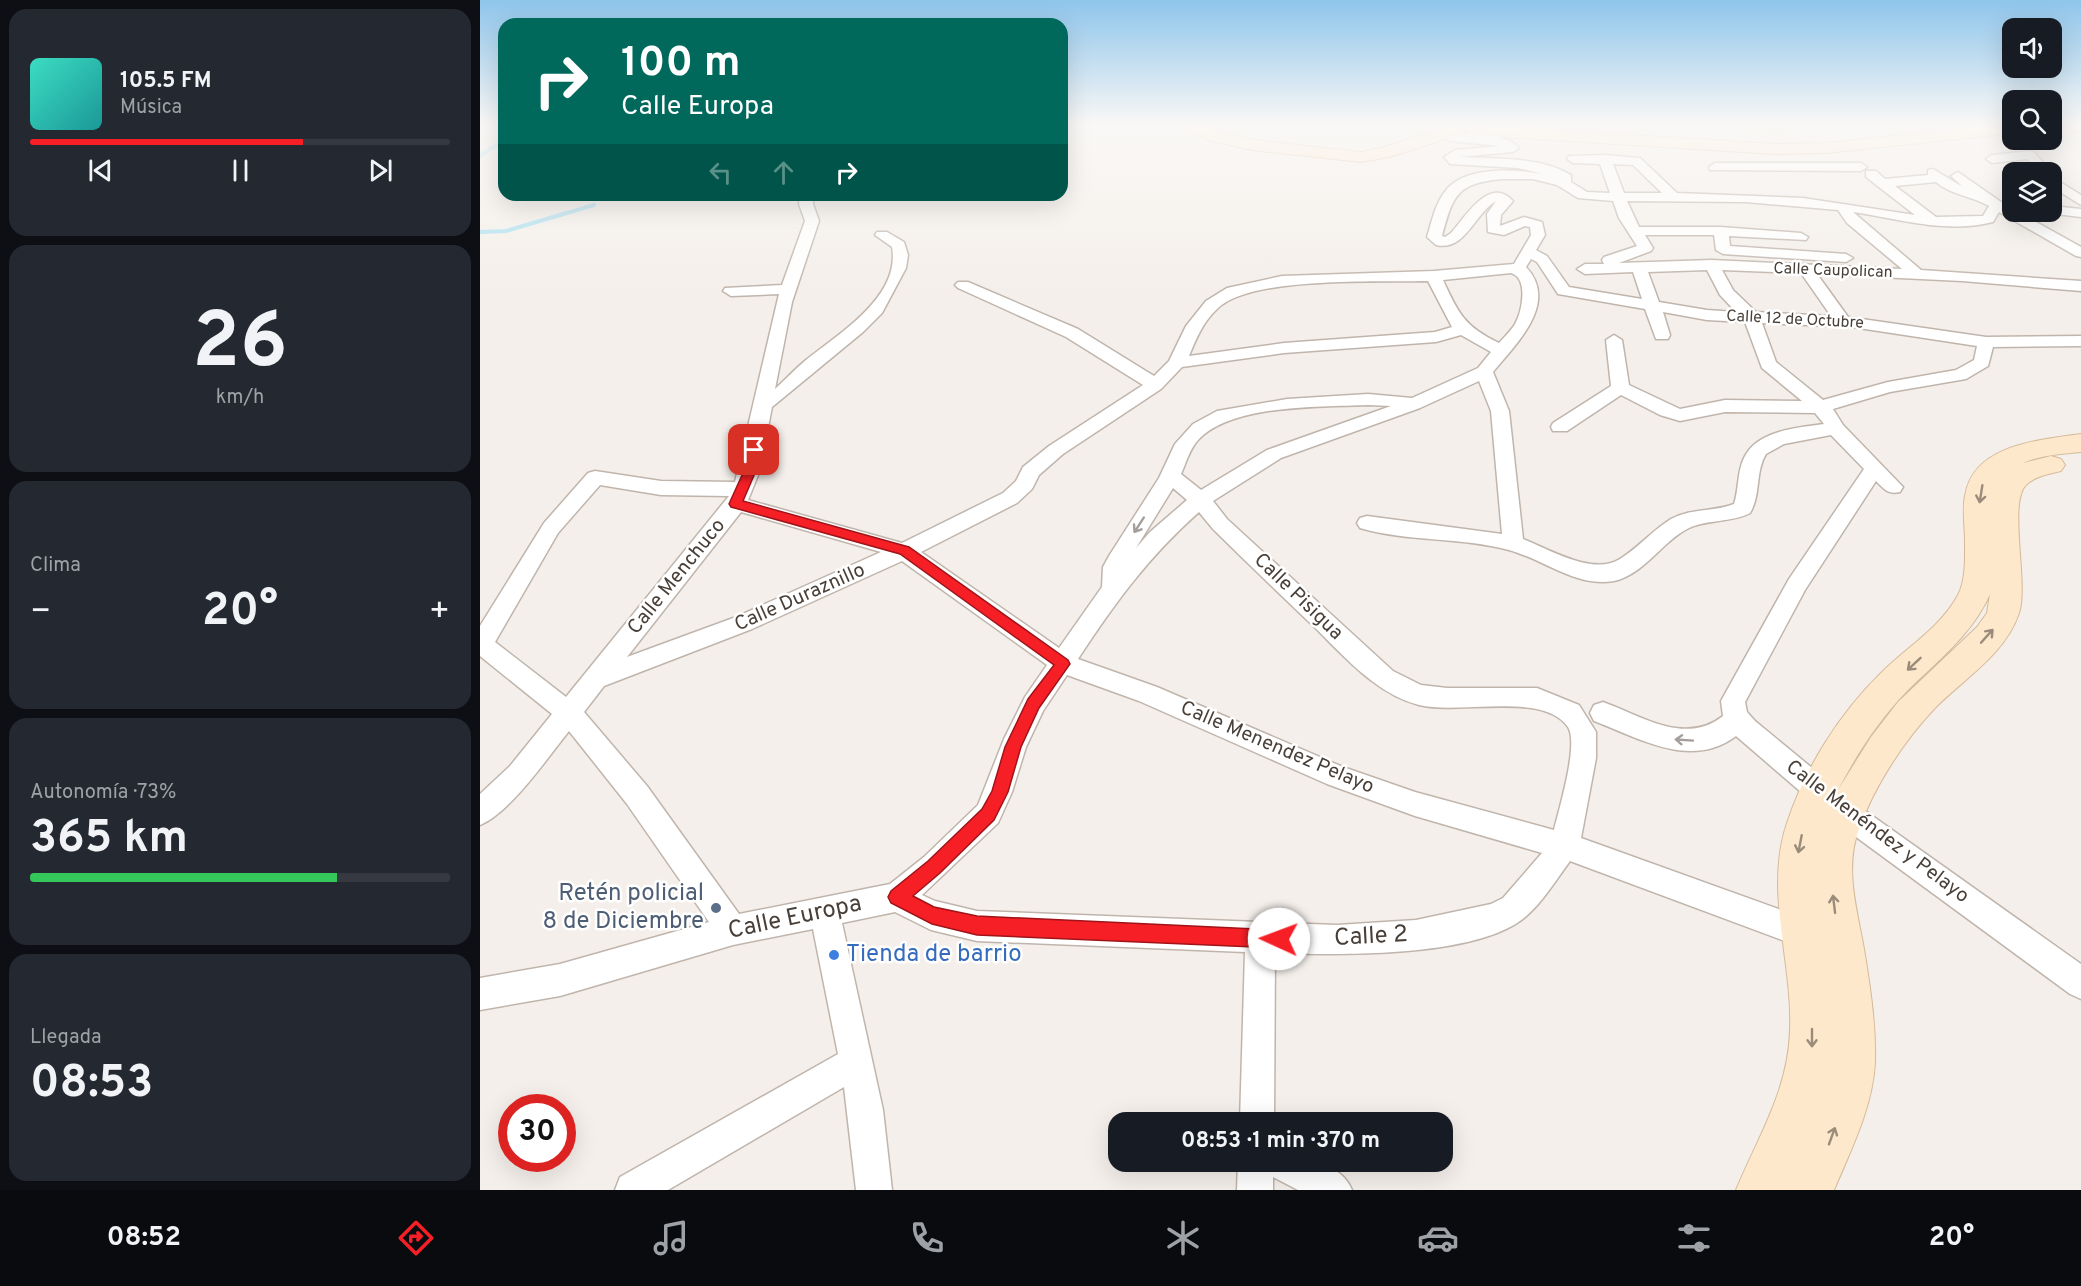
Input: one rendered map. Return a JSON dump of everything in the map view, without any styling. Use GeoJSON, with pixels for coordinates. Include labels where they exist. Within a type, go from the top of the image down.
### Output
{"type":"FeatureCollection","features":[{"type":"Feature","properties":{"kind":"main road"},"geometry":{"type":"LineString","coordinates":[[1761,1190],[1803,1100],[1812,1054],[1812,1008],[1798,888],[1798,848],[1818,792],[1864,719],[1890,686],[1964,615],[1976,594],[1980,554],[1979,493],[1989,472],[2001,462],[2021,455],[2081,443]]}},
{"type":"Feature","properties":{"kind":"main road"},"geometry":{"type":"LineString","coordinates":[[1808,1190],[1831,1140],[1851,1077],[1851,1011],[1842,946],[1833,903],[1834,845],[1847,814],[1888,743],[1921,700],[1990,634],[2002,615],[2008,595],[2004,504],[2008,487],[2022,473],[2036,468],[2081,460]]}},
{"type":"Feature","properties":{"kind":"street"},"geometry":{"type":"LineString","coordinates":[[1479,180],[1462,183],[1454,188],[1445,201],[1434,237],[1436,240],[1451,241],[1482,203],[1500,197],[1506,201],[1494,214],[1493,229],[1504,231],[1524,220],[1537,225],[1538,235],[1518,269]]}},
{"type":"Feature","properties":{"kind":"street"},"geometry":{"type":"LineString","coordinates":[[1550,180],[1561,182],[1583,195],[1620,197],[1672,195],[1741,180]]}},
{"type":"Feature","properties":{"kind":"street"},"geometry":{"type":"LineString","coordinates":[[1613,180],[1626,218],[1646,248],[1608,260],[1614,269]]}},
{"type":"Feature","properties":{"kind":"street"},"geometry":{"type":"LineString","coordinates":[[1656,180],[1672,195]]}},
{"type":"Feature","properties":{"kind":"street"},"geometry":{"type":"LineString","coordinates":[[1878,180],[1932,220]]}},
{"type":"Feature","properties":{"kind":"street"},"geometry":{"type":"LineString","coordinates":[[1882,183],[1905,180]]}},
{"type":"Feature","properties":{"kind":"street"},"geometry":{"type":"LineString","coordinates":[[1943,180],[1959,191],[2002,204]]}},
{"type":"Feature","properties":{"kind":"street"},"geometry":{"type":"LineString","coordinates":[[1962,180],[1983,197]]}},
{"type":"Feature","properties":{"kind":"street"},"geometry":{"type":"LineString","coordinates":[[1723,182],[1842,206],[1932,220],[1979,222],[1988,219],[1994,208],[2002,206]]}},
{"type":"Feature","properties":{"kind":"street"},"geometry":{"type":"LineString","coordinates":[[2062,188],[2081,201]]}},
{"type":"Feature","properties":{"kind":"street","name":"Calle Menchuco"},"geometry":{"type":"LineString","coordinates":[[480,812],[519,774],[569,713],[739,496],[749,473],[764,404],[776,329],[812,221],[806,201]]}},
{"type":"Feature","properties":{"kind":"street"},"geometry":{"type":"LineString","coordinates":[[1842,206],[1852,220],[1917,274]]}},
{"type":"Feature","properties":{"kind":"street"},"geometry":{"type":"LineString","coordinates":[[2062,211],[2081,213]]}},
{"type":"Feature","properties":{"kind":"street"},"geometry":{"type":"LineString","coordinates":[[2029,222],[2049,237],[2081,253]]}},
{"type":"Feature","properties":{"kind":"street"},"geometry":{"type":"LineString","coordinates":[[1635,231],[1721,231],[1801,237]]}},
{"type":"Feature","properties":{"kind":"street"},"geometry":{"type":"LineString","coordinates":[[1721,231],[1723,250],[1846,258]]}},
{"type":"Feature","properties":{"kind":"street"},"geometry":{"type":"LineString","coordinates":[[764,404],[777,397],[811,363],[864,325],[885,300],[901,263],[902,253],[899,245],[893,239],[882,235]]}},
{"type":"Feature","properties":{"kind":"street"},"geometry":{"type":"LineString","coordinates":[[1830,240],[1846,258],[1869,273]]}},
{"type":"Feature","properties":{"kind":"street","name":"Calle 12 de Octubre"},"geometry":{"type":"LineString","coordinates":[[1529,252],[1542,259],[1564,291],[1654,307],[1707,315],[1843,321],[1986,342],[2081,341]]}},
{"type":"Feature","properties":{"kind":"street"},"geometry":{"type":"LineString","coordinates":[[1712,265],[1726,292],[1752,318],[1768,364],[1827,413],[1835,428],[1873,470],[1893,487]]}},
{"type":"Feature","properties":{"kind":"street","name":"Calle Caupolican"},"geometry":{"type":"LineString","coordinates":[[1585,269],[1712,265],[1917,274],[2081,286]]}},
{"type":"Feature","properties":{"kind":"street"},"geometry":{"type":"LineString","coordinates":[[1503,351],[1461,330],[1434,276],[1518,269]]}},
{"type":"Feature","properties":{"kind":"street"},"geometry":{"type":"LineString","coordinates":[[1109,594],[1157,537],[1200,500],[1274,454],[1414,404],[1484,372],[1503,351],[1529,311],[1529,281],[1518,269]]}},
{"type":"Feature","properties":{"kind":"street"},"geometry":{"type":"LineString","coordinates":[[1640,269],[1662,335]]}},
{"type":"Feature","properties":{"kind":"street"},"geometry":{"type":"LineString","coordinates":[[1806,270],[1843,321]]}},
{"type":"Feature","properties":{"kind":"street","name":"Calle Duraznillo"},"geometry":{"type":"LineString","coordinates":[[595,679],[744,623],[904,551],[1010,498],[1025,484],[1030,472],[1056,450],[1155,385],[1177,363],[1194,326],[1212,304],[1233,291],[1282,281],[1434,276]]}},
{"type":"Feature","properties":{"kind":"street"},"geometry":{"type":"LineString","coordinates":[[963,285],[1071,333],[1155,385]]}},
{"type":"Feature","properties":{"kind":"street"},"geometry":{"type":"LineString","coordinates":[[731,291],[789,289]]}},
{"type":"Feature","properties":{"kind":"street"},"geometry":{"type":"LineString","coordinates":[[1177,363],[1284,348],[1436,338],[1461,330]]}},
{"type":"Feature","properties":{"kind":"street"},"geometry":{"type":"LineString","coordinates":[[1614,340],[1620,388]]}},
{"type":"Feature","properties":{"kind":"street"},"geometry":{"type":"LineString","coordinates":[[1620,388],[1666,411],[1680,414],[1725,406],[1820,407],[1887,387],[1960,375],[1974,369],[1982,362],[1986,342]]}},
{"type":"Feature","properties":{"kind":"street"},"geometry":{"type":"LineString","coordinates":[[1484,372],[1495,393],[1500,411],[1513,543]]}},
{"type":"Feature","properties":{"kind":"street"},"geometry":{"type":"LineString","coordinates":[[1560,427],[1620,388]]}},
{"type":"Feature","properties":{"kind":"street"},"geometry":{"type":"LineString","coordinates":[[1109,594],[1114,567],[1171,476],[1179,452],[1193,434],[1223,415],[1244,411],[1371,400],[1414,404]]}},
{"type":"Feature","properties":{"kind":"street"},"geometry":{"type":"LineString","coordinates":[[1367,523],[1513,543],[1571,567],[1598,573],[1612,573],[1628,565],[1679,524],[1700,516],[1735,512],[1743,508],[1754,455],[1763,446],[1778,439],[1835,428]]}},
{"type":"Feature","properties":{"kind":"street"},"geometry":{"type":"LineString","coordinates":[[1603,713],[1677,741],[1696,741],[1715,736],[1737,720],[1733,701],[1797,585],[1873,470]]}},
{"type":"Feature","properties":{"kind":"street","name":"Calle Pisigua"},"geometry":{"type":"LineString","coordinates":[[1171,476],[1200,500],[1220,524],[1384,678],[1420,695],[1446,698],[1520,696],[1550,702],[1570,712],[1583,732],[1583,758],[1565,846]]}},
{"type":"Feature","properties":{"kind":"street","name":"Calle Menendez Pelayo"},"geometry":{"type":"LineString","coordinates":[[480,644],[551,528],[595,477],[661,488],[739,496],[904,551],[1063,664],[1149,694],[1336,776],[1415,804],[1565,846],[1842,946]]}},
{"type":"Feature","properties":{"kind":"street","name":"Calle Europa"},"geometry":{"type":"LineString","coordinates":[[480,994],[560,980],[734,930],[897,897],[934,867],[988,814],[999,792],[1013,747],[1034,704],[1109,594]]}},
{"type":"Feature","properties":{"kind":"street"},"geometry":{"type":"LineString","coordinates":[[480,644],[569,713],[637,795],[734,930]]}},
{"type":"Feature","properties":{"kind":"street","name":"Calle Menéndez y Pelayo"},"geometry":{"type":"LineString","coordinates":[[1737,720],[1818,792],[2081,983]]}},
{"type":"Feature","properties":{"kind":"street","name":"Calle 2"},"geometry":{"type":"LineString","coordinates":[[897,897],[932,915],[977,926],[1337,940],[1416,935],[1467,926],[1497,917],[1513,908],[1534,886],[1565,846]]}},
{"type":"Feature","properties":{"kind":"street"},"geometry":{"type":"LineString","coordinates":[[824,910],[866,1110],[874,1190]]}},
{"type":"Feature","properties":{"kind":"street"},"geometry":{"type":"LineString","coordinates":[[1257,1112],[1260,938]]}},
{"type":"Feature","properties":{"kind":"street"},"geometry":{"type":"LineString","coordinates":[[633,1190],[856,1062]]}},
{"type":"Feature","properties":{"kind":"street"},"geometry":{"type":"LineString","coordinates":[[1255,1190],[1256,1172]]}},
{"type":"Feature","properties":{"kind":"street"},"geometry":{"type":"LineString","coordinates":[[1300,1172],[1334,1190]]}},
{"type":"Feature","properties":{"kind":"waterway"},"geometry":{"type":"LineString","coordinates":[[480,232],[506,231],[594,205]]}},
{"type":"Feature","properties":{"kind":"place","name":"Retén policial 8 de Diciembre"},"geometry":{"type":"Point","coordinates":[716,908]}},
{"type":"Feature","properties":{"kind":"place","name":"Tienda de barrio"},"geometry":{"type":"Point","coordinates":[834,955]}},
{"type":"Feature","properties":{"kind":"route"},"geometry":{"type":"LineString","coordinates":[[754,450],[749,473],[736,504],[904,551],[1063,664],[1034,704],[1013,747],[999,792],[988,814],[967,837],[897,897],[932,915],[977,926],[1279,939]]}}]}
